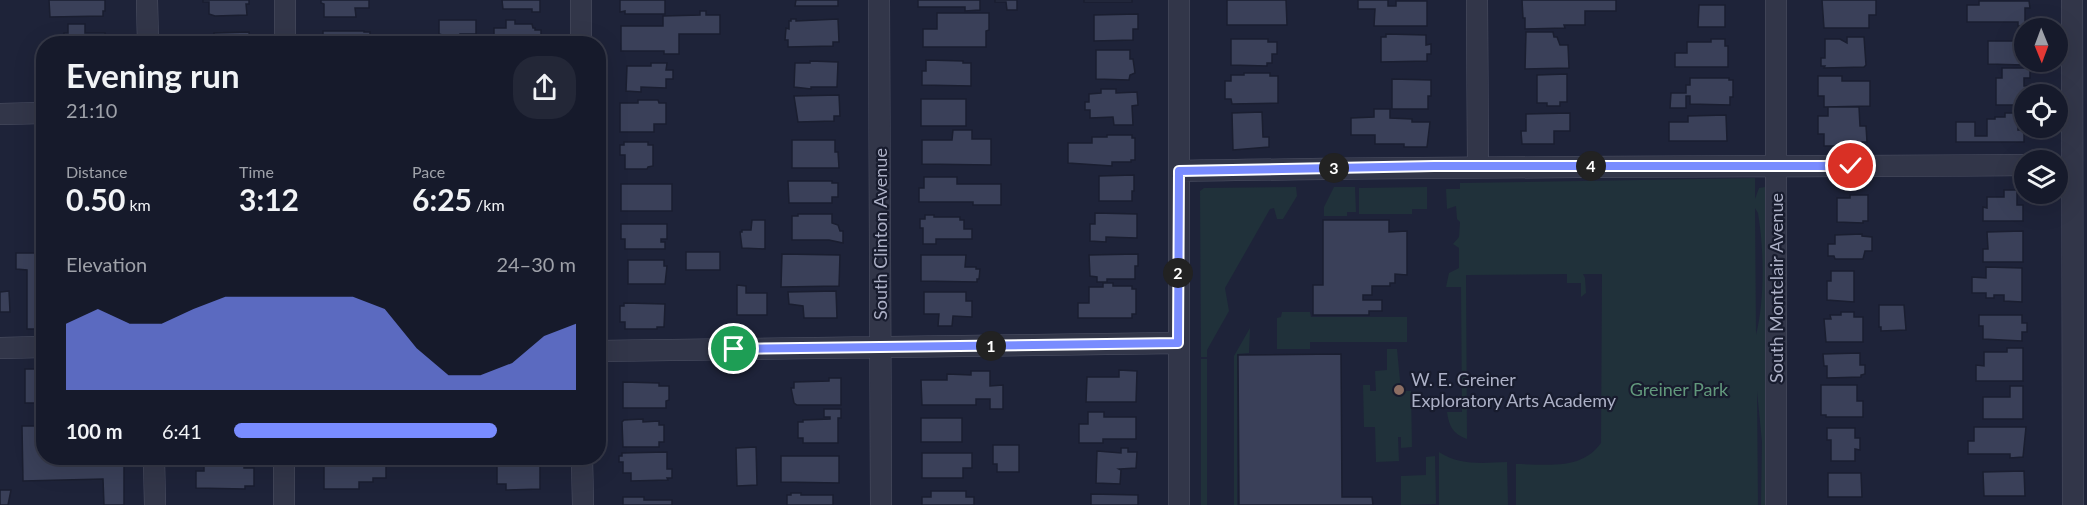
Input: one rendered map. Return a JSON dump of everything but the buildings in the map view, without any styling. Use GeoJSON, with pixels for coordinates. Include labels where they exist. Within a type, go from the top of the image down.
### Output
{"type":"FeatureCollection","features":[{"type":"Feature","properties":{"kind":"street"},"geometry":{"type":"LineString","coordinates":[[147,0],[147,36]]}},
{"type":"Feature","properties":{"kind":"street"},"geometry":{"type":"LineString","coordinates":[[285,0],[285,36]]}},
{"type":"Feature","properties":{"kind":"street"},"geometry":{"type":"LineString","coordinates":[[581,0],[581,36]]}},
{"type":"Feature","properties":{"kind":"street","name":"South Clinton Avenue"},"geometry":{"type":"LineString","coordinates":[[879,0],[881,505]]}},
{"type":"Feature","properties":{"kind":"street"},"geometry":{"type":"LineString","coordinates":[[1179,0],[1179,505]]}},
{"type":"Feature","properties":{"kind":"street"},"geometry":{"type":"LineString","coordinates":[[1477,0],[1478,167]]}},
{"type":"Feature","properties":{"kind":"street","name":"South Montclair Avenue"},"geometry":{"type":"LineString","coordinates":[[1776,0],[1776,505]]}},
{"type":"Feature","properties":{"kind":"street"},"geometry":{"type":"LineString","coordinates":[[2067,150],[2072,0]]}},
{"type":"Feature","properties":{"kind":"street"},"geometry":{"type":"LineString","coordinates":[[0,114],[36,113]]}},
{"type":"Feature","properties":{"kind":"street"},"geometry":{"type":"LineString","coordinates":[[1179,171],[1478,167],[2014,165]]}},
{"type":"Feature","properties":{"kind":"street"},"geometry":{"type":"LineString","coordinates":[[2068,188],[2080,331],[2073,505]]}},
{"type":"Feature","properties":{"kind":"street"},"geometry":{"type":"LineString","coordinates":[[606,351],[1178,343]]}},
{"type":"Feature","properties":{"kind":"street"},"geometry":{"type":"LineString","coordinates":[[0,348],[36,347]]}},
{"type":"Feature","properties":{"kind":"street"},"geometry":{"type":"LineString","coordinates":[[154,465],[155,505]]}},
{"type":"Feature","properties":{"kind":"street"},"geometry":{"type":"LineString","coordinates":[[284,465],[284,505]]}},
{"type":"Feature","properties":{"kind":"street"},"geometry":{"type":"LineString","coordinates":[[582,465],[583,505]]}},
{"type":"Feature","properties":{"kind":"green space","name":"Greiner Park"},"geometry":{"type":"Polygon","coordinates":[[[1755,178],[1755,199],[1759,188],[1765,187],[1766,505],[1761,505],[1762,442],[1757,391],[1758,505],[1516,505],[1516,464],[1551,465],[1573,462],[1593,452],[1601,443],[1602,274],[1583,274],[1586,293],[1581,297],[1581,283],[1567,283],[1567,274],[1466,275],[1467,439],[1458,435],[1449,421],[1447,412],[1462,412],[1461,287],[1446,287],[1449,273],[1459,268],[1459,248],[1453,244],[1459,237],[1460,222],[1457,219],[1456,206],[1447,209],[1446,189],[1460,189],[1460,183],[1755,178]],[[1755,208],[1756,335],[1763,274],[1758,213],[1755,208]]]}},
{"type":"Feature","properties":{"kind":"green space"},"geometry":{"type":"Polygon","coordinates":[[[1296,187],[1297,196],[1283,219],[1277,219],[1274,208],[1270,209],[1225,288],[1229,311],[1207,350],[1207,357],[1201,357],[1200,191],[1204,188],[1296,187]]]}},
{"type":"Feature","properties":{"kind":"green space"},"geometry":{"type":"Polygon","coordinates":[[[1334,187],[1355,187],[1356,212],[1347,212],[1347,216],[1324,216],[1324,207],[1334,187]]]}},
{"type":"Feature","properties":{"kind":"green space"},"geometry":{"type":"Polygon","coordinates":[[[1427,187],[1427,209],[1412,209],[1412,214],[1359,214],[1359,188],[1427,187]]]}},
{"type":"Feature","properties":{"kind":"green space"},"geometry":{"type":"Polygon","coordinates":[[[1282,312],[1310,312],[1311,317],[1407,317],[1407,342],[1310,342],[1310,349],[1277,349],[1277,318],[1281,317],[1282,312]]]}},
{"type":"Feature","properties":{"kind":"green space"},"geometry":{"type":"Polygon","coordinates":[[[1250,328],[1249,353],[1237,354],[1237,505],[1234,505],[1234,356],[1250,328]]]}},
{"type":"Feature","properties":{"kind":"green space"},"geometry":{"type":"Polygon","coordinates":[[[1387,349],[1397,349],[1401,391],[1411,391],[1412,447],[1401,448],[1401,437],[1398,437],[1399,461],[1376,462],[1375,427],[1364,427],[1363,385],[1370,385],[1370,391],[1376,391],[1375,371],[1387,370],[1387,349]]]}},
{"type":"Feature","properties":{"kind":"green space"},"geometry":{"type":"Polygon","coordinates":[[[1201,359],[1207,359],[1207,505],[1201,505],[1201,359]]]}},
{"type":"Feature","properties":{"kind":"green space"},"geometry":{"type":"Polygon","coordinates":[[[1439,452],[1463,462],[1507,462],[1508,505],[1439,505],[1439,452]]]}},
{"type":"Feature","properties":{"kind":"green space"},"geometry":{"type":"Polygon","coordinates":[[[1435,456],[1436,504],[1401,505],[1401,476],[1426,475],[1426,457],[1435,456]]]}},
{"type":"Feature","properties":{"kind":"place","name":"W. E. Greiner Exploratory Arts Academy"},"geometry":{"type":"Point","coordinates":[1399,390]}},
{"type":"Feature","properties":{"kind":"route"},"geometry":{"type":"LineString","coordinates":[[734,349],[1178,343],[1179,171],[1434,166],[1851,166]]}}]}
